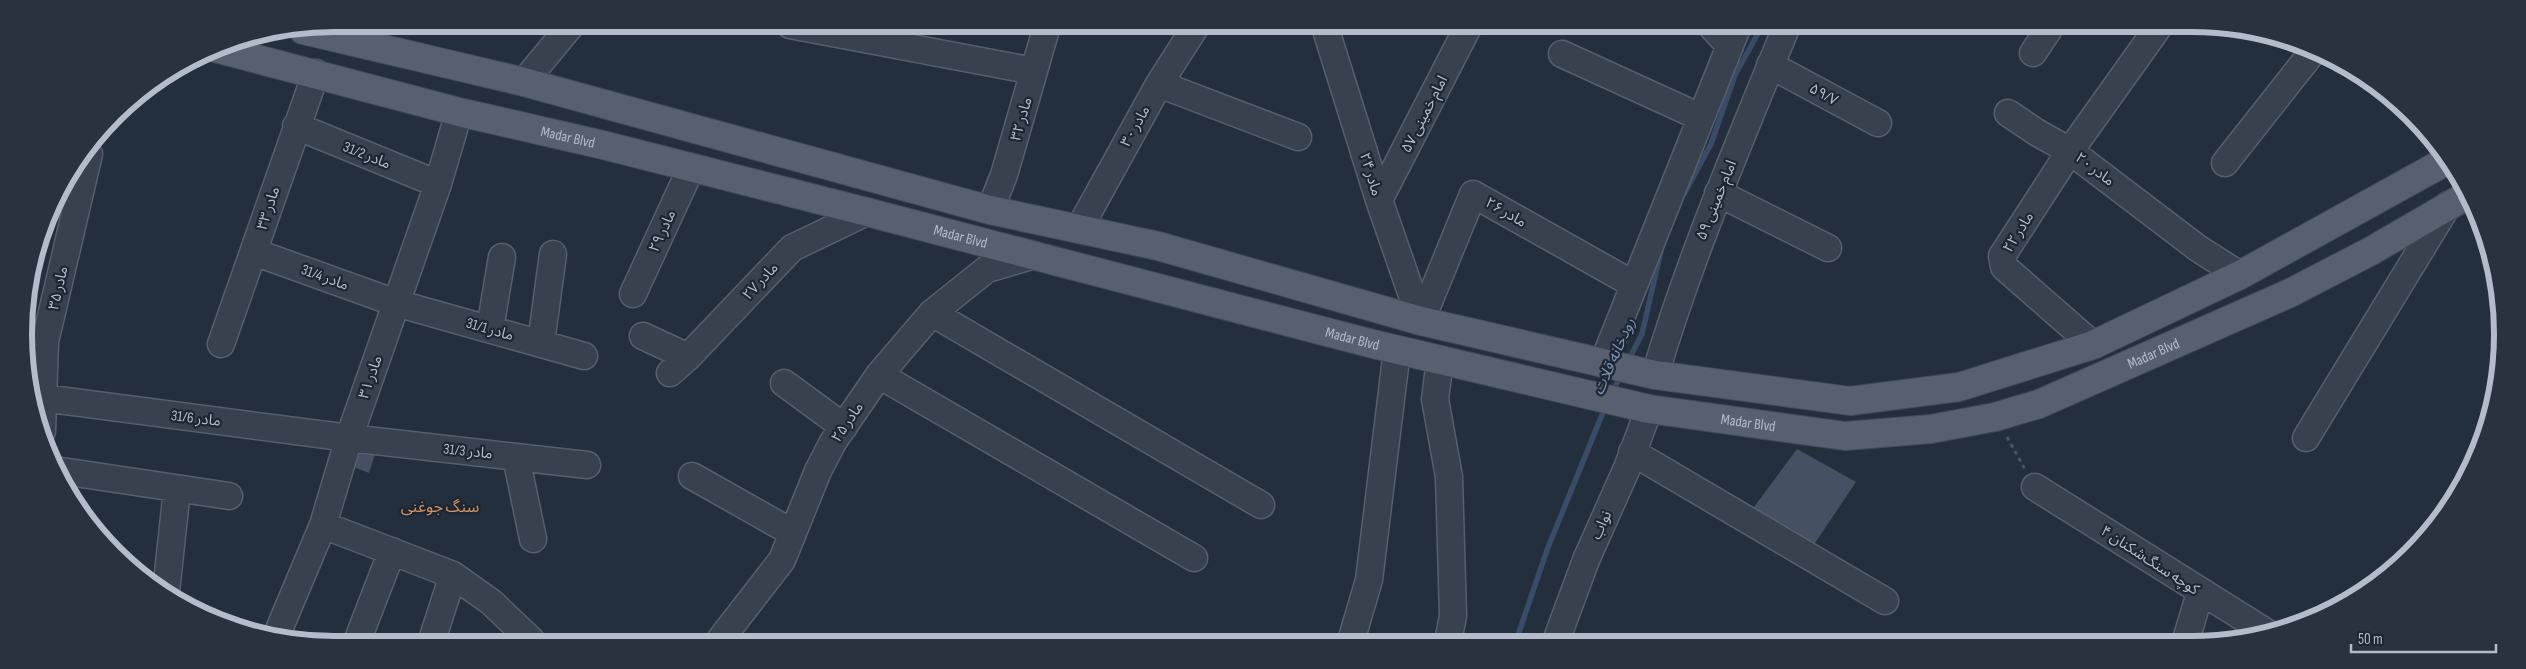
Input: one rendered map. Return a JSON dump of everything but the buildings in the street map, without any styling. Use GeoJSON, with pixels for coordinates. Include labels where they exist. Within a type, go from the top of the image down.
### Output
{"type":"FeatureCollection","features":[{"type":"Feature","properties":{"kind":"main road"},"geometry":{"type":"LineString","coordinates":[[316,33],[524,82],[990,210],[1158,246],[1421,321],[1649,374],[1850,401],[1959,387],[2093,345],[2240,275],[2441,164]]}},
{"type":"Feature","properties":{"kind":"main road","name":"Madar Blvd"},"geometry":{"type":"LineString","coordinates":[[229,52],[459,112],[603,145],[867,212],[1397,350],[1601,399],[1641,407],[1845,436],[1931,429],[1995,417],[2048,400],[2290,293],[2371,251],[2456,201]]}},
{"type":"Feature","properties":{"kind":"main road"},"geometry":{"type":"LineString","coordinates":[[1148,285],[1158,246]]}},
{"type":"Feature","properties":{"kind":"street"},"geometry":{"type":"LineString","coordinates":[[524,82],[565,32]]}},
{"type":"Feature","properties":{"kind":"street"},"geometry":{"type":"LineString","coordinates":[[827,32],[1034,71]]}},
{"type":"Feature","properties":{"kind":"street","name":"مادر ۳۲"},"geometry":{"type":"LineString","coordinates":[[990,210],[1004,175],[1045,32]]}},
{"type":"Feature","properties":{"kind":"street","name":"مادر ۳۰"},"geometry":{"type":"LineString","coordinates":[[1079,229],[1159,84],[1192,32]]}},
{"type":"Feature","properties":{"kind":"street","name":"مادر ۲۴"},"geometry":{"type":"LineString","coordinates":[[1327,32],[1379,200],[1421,321]]}},
{"type":"Feature","properties":{"kind":"street","name":"امام خمینی ۵۷"},"geometry":{"type":"LineString","coordinates":[[1379,200],[1465,32]]}},
{"type":"Feature","properties":{"kind":"street","name":"امام خمینی ۵۹"},"geometry":{"type":"LineString","coordinates":[[1649,374],[1718,193],[1784,32]]}},
{"type":"Feature","properties":{"kind":"street"},"geometry":{"type":"LineString","coordinates":[[2033,53],[2047,32]]}},
{"type":"Feature","properties":{"kind":"street","name":"مادر ۲۰"},"geometry":{"type":"LineString","coordinates":[[2155,32],[2070,151],[2199,249],[2240,275]]}},
{"type":"Feature","properties":{"kind":"street"},"geometry":{"type":"LineString","coordinates":[[1609,364],[1633,284],[1700,117],[1727,34]]}},
{"type":"Feature","properties":{"kind":"street"},"geometry":{"type":"LineString","coordinates":[[1562,54],[1700,117]]}},
{"type":"Feature","properties":{"kind":"street"},"geometry":{"type":"LineString","coordinates":[[2225,163],[2309,56]]}},
{"type":"Feature","properties":{"kind":"street","name":"۵۹/۷"},"geometry":{"type":"LineString","coordinates":[[1770,65],[1878,122]]}},
{"type":"Feature","properties":{"kind":"street","name":"مادر ۳۳"},"geometry":{"type":"LineString","coordinates":[[221,344],[316,73]]}},
{"type":"Feature","properties":{"kind":"street"},"geometry":{"type":"LineString","coordinates":[[1159,84],[1298,137]]}},
{"type":"Feature","properties":{"kind":"street","name":"مادر ۳۱"},"geometry":{"type":"LineString","coordinates":[[278,631],[324,525],[349,438],[438,184],[459,112]]}},
{"type":"Feature","properties":{"kind":"street"},"geometry":{"type":"LineString","coordinates":[[2008,112],[2036,132],[2070,151]]}},
{"type":"Feature","properties":{"kind":"street","name":"مادر 31/2"},"geometry":{"type":"LineString","coordinates":[[296,126],[438,184]]}},
{"type":"Feature","properties":{"kind":"street","name":"مادر ۲۲"},"geometry":{"type":"LineString","coordinates":[[2070,151],[2002,256],[2004,267],[2093,345]]}},
{"type":"Feature","properties":{"kind":"street","name":"مادر ۲۹"},"geometry":{"type":"LineString","coordinates":[[633,294],[691,168]]}},
{"type":"Feature","properties":{"kind":"street","name":"مادر ۳۵"},"geometry":{"type":"LineString","coordinates":[[41,405],[36,340],[74,184],[80,171]]}},
{"type":"Feature","properties":{"kind":"street"},"geometry":{"type":"LineString","coordinates":[[1718,193],[1828,248]]}},
{"type":"Feature","properties":{"kind":"street","name":"مادر ۲۶"},"geometry":{"type":"LineString","coordinates":[[1421,321],[1473,194],[1633,284]]}},
{"type":"Feature","properties":{"kind":"street"},"geometry":{"type":"LineString","coordinates":[[2306,438],[2456,201]]}},
{"type":"Feature","properties":{"kind":"street","name":"مادر ۲۷"},"geometry":{"type":"LineString","coordinates":[[643,336],[679,365],[792,248],[867,212]]}},
{"type":"Feature","properties":{"kind":"street","name":"مادر 31/4"},"geometry":{"type":"LineString","coordinates":[[254,252],[396,303]]}},
{"type":"Feature","properties":{"kind":"street"},"geometry":{"type":"LineString","coordinates":[[540,343],[553,254]]}},
{"type":"Feature","properties":{"kind":"street","name":"مادر ۲۵"},"geometry":{"type":"LineString","coordinates":[[723,636],[782,560],[818,471],[833,442],[879,375],[932,313],[987,269],[1031,256]]}},
{"type":"Feature","properties":{"kind":"street"},"geometry":{"type":"LineString","coordinates":[[490,329],[502,257]]}},
{"type":"Feature","properties":{"kind":"street","name":"مادر 31/1"},"geometry":{"type":"LineString","coordinates":[[396,303],[584,356]]}},
{"type":"Feature","properties":{"kind":"street"},"geometry":{"type":"LineString","coordinates":[[932,313],[1261,505]]}},
{"type":"Feature","properties":{"kind":"street"},"geometry":{"type":"LineString","coordinates":[[1352,636],[1369,580],[1397,350]]}},
{"type":"Feature","properties":{"kind":"street"},"geometry":{"type":"LineString","coordinates":[[1440,360],[1435,399],[1449,478],[1453,616],[1449,636]]}},
{"type":"Feature","properties":{"kind":"street"},"geometry":{"type":"LineString","coordinates":[[879,375],[1194,558]]}},
{"type":"Feature","properties":{"kind":"street"},"geometry":{"type":"LineString","coordinates":[[784,383],[844,427]]}},
{"type":"Feature","properties":{"kind":"street","name":"نواب"},"geometry":{"type":"LineString","coordinates":[[1561,636],[1586,560],[1632,452],[1641,407]]}},
{"type":"Feature","properties":{"kind":"street","name":"مادر 31/6"},"geometry":{"type":"LineString","coordinates":[[45,418],[349,438]]}},
{"type":"Feature","properties":{"kind":"street","name":"مادر 31/3"},"geometry":{"type":"LineString","coordinates":[[349,438],[587,465]]}},
{"type":"Feature","properties":{"kind":"street"},"geometry":{"type":"LineString","coordinates":[[1632,452],[1885,601]]}},
{"type":"Feature","properties":{"kind":"street"},"geometry":{"type":"LineString","coordinates":[[516,457],[534,539]]}},
{"type":"Feature","properties":{"kind":"street"},"geometry":{"type":"LineString","coordinates":[[66,472],[229,496]]}},
{"type":"Feature","properties":{"kind":"street"},"geometry":{"type":"LineString","coordinates":[[692,476],[793,533]]}},
{"type":"Feature","properties":{"kind":"street","name":"کوچه سنگ‌شکنان ۴"},"geometry":{"type":"LineString","coordinates":[[2035,487],[2260,628]]}},
{"type":"Feature","properties":{"kind":"street"},"geometry":{"type":"LineString","coordinates":[[167,586],[177,489]]}},
{"type":"Feature","properties":{"kind":"street"},"geometry":{"type":"LineString","coordinates":[[324,525],[453,575],[491,602],[527,636]]}},
{"type":"Feature","properties":{"kind":"street"},"geometry":{"type":"LineString","coordinates":[[360,636],[392,551]]}},
{"type":"Feature","properties":{"kind":"street"},"geometry":{"type":"LineString","coordinates":[[433,636],[453,575]]}},
{"type":"Feature","properties":{"kind":"street"},"geometry":{"type":"LineString","coordinates":[[2187,636],[2200,592]]}},
{"type":"Feature","properties":{"kind":"path"},"geometry":{"type":"LineString","coordinates":[[1995,417],[2035,487]]}},
{"type":"Feature","properties":{"kind":"waterway","name":"رودخانه قلات"},"geometry":{"type":"LineString","coordinates":[[1684,194],[1711,144],[1735,75],[1759,32]]}},
{"type":"Feature","properties":{"kind":"waterway","name":"رودخانه قلات"},"geometry":{"type":"LineString","coordinates":[[1628,361],[1642,334],[1661,251]]}},
{"type":"Feature","properties":{"kind":"waterway","name":"رودخانه قلات"},"geometry":{"type":"LineString","coordinates":[[1612,392],[1622,374]]}},
{"type":"Feature","properties":{"kind":"waterway","name":"رودخانه قلات"},"geometry":{"type":"LineString","coordinates":[[1518,636],[1547,550],[1606,405]]}},
{"type":"Feature","properties":{"kind":"district","name":"سنگ جوغنی"},"geometry":{"type":"Point","coordinates":[440,506]}}]}
